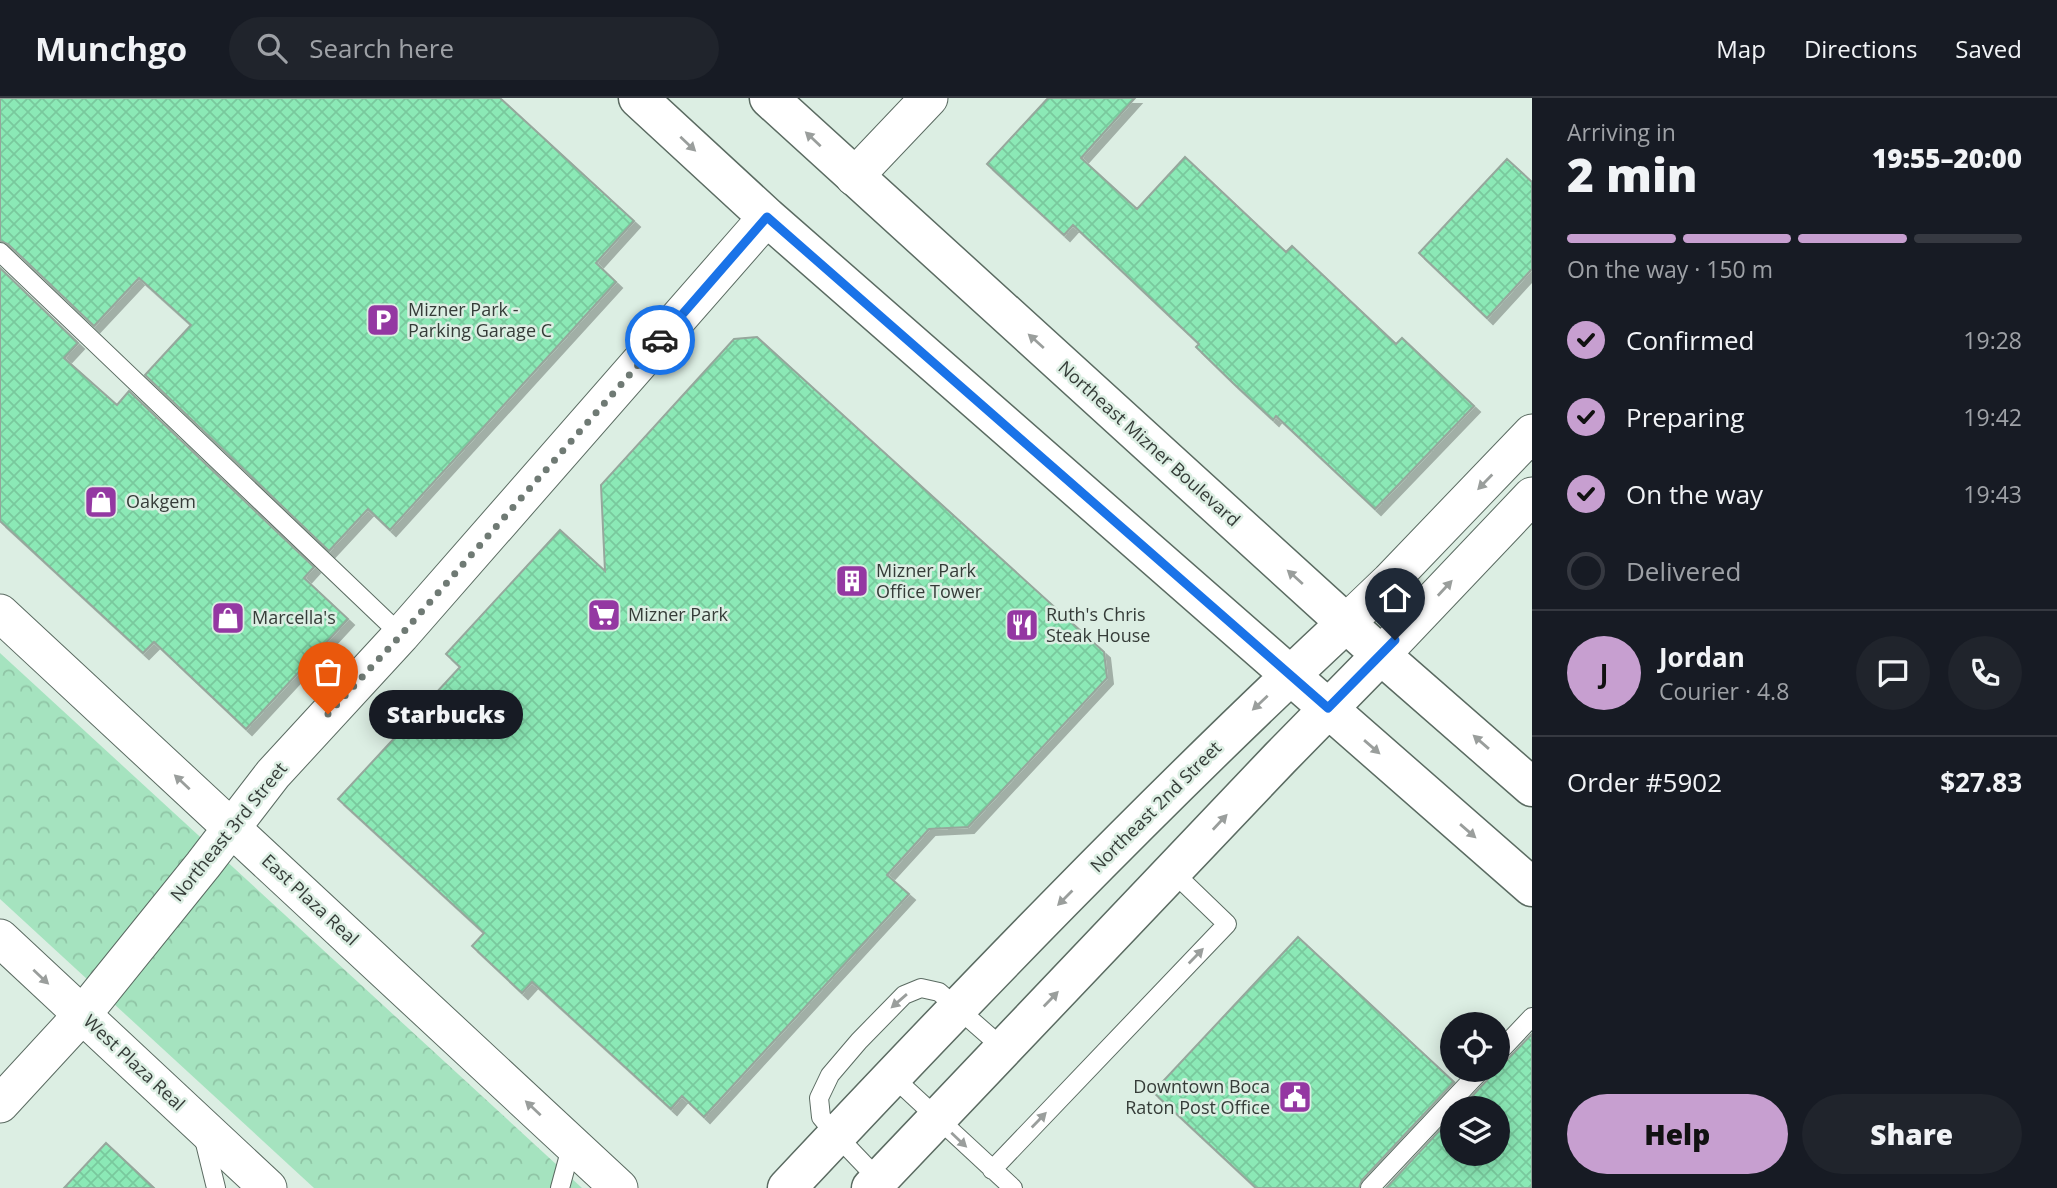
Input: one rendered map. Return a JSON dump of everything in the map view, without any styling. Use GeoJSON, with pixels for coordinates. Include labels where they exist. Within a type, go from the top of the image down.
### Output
{"type":"FeatureCollection","features":[{"type":"Feature","properties":{"kind":"main road"},"geometry":{"type":"LineString","coordinates":[[638,98],[767,217],[1532,887]]}},
{"type":"Feature","properties":{"kind":"main road","name":"Northeast Mizner Boulevard"},"geometry":{"type":"LineString","coordinates":[[769,98],[1381,654],[1532,787]]}},
{"type":"Feature","properties":{"kind":"main road","name":"Northeast 2nd Street"},"geometry":{"type":"LineString","coordinates":[[787,1188],[958,1007],[1245,717],[1346,622]]}},
{"type":"Feature","properties":{"kind":"main road"},"geometry":{"type":"LineString","coordinates":[[875,1184],[1381,654]]}},
{"type":"Feature","properties":{"kind":"street"},"geometry":{"type":"LineString","coordinates":[[854,177],[929,98]]}},
{"type":"Feature","properties":{"kind":"street","name":"Northeast 3rd Street"},"geometry":{"type":"LineString","coordinates":[[0,1104],[82,1015],[274,774],[401,635],[767,217]]}},
{"type":"Feature","properties":{"kind":"street","name":"Northeast 2nd Street"},"geometry":{"type":"LineString","coordinates":[[1346,622],[1390,581],[1532,433]]}},
{"type":"Feature","properties":{"kind":"street"},"geometry":{"type":"LineString","coordinates":[[1381,654],[1532,496]]}},
{"type":"Feature","properties":{"kind":"street","name":"East Plaza Real"},"geometry":{"type":"LineString","coordinates":[[0,613],[619,1188]]}},
{"type":"Feature","properties":{"kind":"street","name":"West Plaza Real"},"geometry":{"type":"LineString","coordinates":[[0,939],[268,1188]]}},
{"type":"Feature","properties":{"kind":"lane"},"geometry":{"type":"LineString","coordinates":[[0,252],[401,635]]}},
{"type":"Feature","properties":{"kind":"lane"},"geometry":{"type":"LineString","coordinates":[[992,1170],[1227,924],[1173,872]]}},
{"type":"Feature","properties":{"kind":"lane"},"geometry":{"type":"LineString","coordinates":[[875,1184],[821,1117],[820,1098],[830,1075],[859,1041],[904,995],[921,988],[939,992],[1004,1049]]}},
{"type":"Feature","properties":{"kind":"lane"},"geometry":{"type":"LineString","coordinates":[[1510,1040],[1532,1017]]}},
{"type":"Feature","properties":{"kind":"lane"},"geometry":{"type":"LineString","coordinates":[[892,1076],[1013,1188]]}},
{"type":"Feature","properties":{"kind":"lane"},"geometry":{"type":"LineString","coordinates":[[1370,1188],[1470,1082]]}},
{"type":"Feature","properties":{"kind":"lane"},"geometry":{"type":"LineString","coordinates":[[200,1125],[216,1188]]}},
{"type":"Feature","properties":{"kind":"lane"},"geometry":{"type":"LineString","coordinates":[[559,1188],[572,1144]]}},
{"type":"Feature","properties":{"kind":"green space"},"geometry":{"type":"Polygon","coordinates":[[[0,653],[582,1188],[314,1188],[0,899],[0,653]]]}},
{"type":"Feature","properties":{"kind":"building","name":"Mizner Park - Parking Garage C"},"geometry":{"type":"Polygon","coordinates":[[[0,98],[500,98],[634,221],[596,263],[616,282],[390,530],[368,509],[329,551],[145,375],[191,325],[139,278],[94,326],[8,244],[0,241],[0,98]]]}},
{"type":"Feature","properties":{"kind":"building"},"geometry":{"type":"Polygon","coordinates":[[[1048,98],[1135,98],[1081,158],[1137,209],[1185,157],[1286,252],[1292,246],[1396,344],[1402,338],[1474,406],[1375,509],[1276,416],[1273,420],[1233,383],[1196,347],[1199,344],[1073,225],[1064,235],[987,164],[1048,98]]]}},
{"type":"Feature","properties":{"kind":"building"},"geometry":{"type":"Polygon","coordinates":[[[1507,159],[1532,182],[1532,269],[1487,318],[1419,253],[1507,159]]]}},
{"type":"Feature","properties":{"kind":"building"},"geometry":{"type":"Polygon","coordinates":[[[0,268],[78,343],[64,358],[117,405],[129,391],[314,567],[304,578],[348,619],[246,729],[154,642],[143,653],[0,521],[0,268]]]}},
{"type":"Feature","properties":{"kind":"building"},"geometry":{"type":"Polygon","coordinates":[[[757,337],[1104,652],[1107,678],[968,827],[929,829],[887,875],[909,894],[704,1117],[682,1096],[671,1109],[532,982],[522,993],[472,946],[484,933],[338,799],[460,667],[446,654],[560,530],[605,571],[601,485],[734,339],[757,337]]]}},
{"type":"Feature","properties":{"kind":"building"},"geometry":{"type":"Polygon","coordinates":[[[1298,937],[1440,1069],[1440,1082],[1454,1082],[1362,1180],[1359,1188],[1256,1188],[1153,1092],[1298,937]]]}},
{"type":"Feature","properties":{"kind":"building"},"geometry":{"type":"Polygon","coordinates":[[[1532,1034],[1532,1188],[1386,1188],[1440,1130],[1440,1166],[1510,1166],[1510,1096],[1472,1096],[1485,1082],[1510,1082],[1510,1057],[1532,1034]]]}},
{"type":"Feature","properties":{"kind":"building"},"geometry":{"type":"Polygon","coordinates":[[[106,1143],[154,1188],[64,1188],[106,1143]]]}},
{"type":"Feature","properties":{"kind":"way so far"},"geometry":{"type":"LineString","coordinates":[[328,714],[401,635],[660,340]]}},
{"type":"Feature","properties":{"kind":"place","name":"Mizner Park - Parking Garage C"},"geometry":{"type":"Point","coordinates":[383,320]}},
{"type":"Feature","properties":{"kind":"place","name":"Oakgem"},"geometry":{"type":"Point","coordinates":[101,502]}},
{"type":"Feature","properties":{"kind":"place","name":"Mizner Park Office Tower"},"geometry":{"type":"Point","coordinates":[852,581]}},
{"type":"Feature","properties":{"kind":"place","name":"Mizner Park"},"geometry":{"type":"Point","coordinates":[604,615]}},
{"type":"Feature","properties":{"kind":"place","name":"Marcella's"},"geometry":{"type":"Point","coordinates":[228,618]}},
{"type":"Feature","properties":{"kind":"place","name":"Ruth's Chris Steak House"},"geometry":{"type":"Point","coordinates":[1022,625]}},
{"type":"Feature","properties":{"kind":"place","name":"Starbucks"},"geometry":{"type":"Point","coordinates":[328,714]}},
{"type":"Feature","properties":{"kind":"place","name":"Downtown Boca Raton Post Office"},"geometry":{"type":"Point","coordinates":[1295,1097]}},
{"type":"Feature","properties":{"kind":"route"},"geometry":{"type":"LineString","coordinates":[[660,340],[767,217],[1328,708],[1395,640]]}}]}
